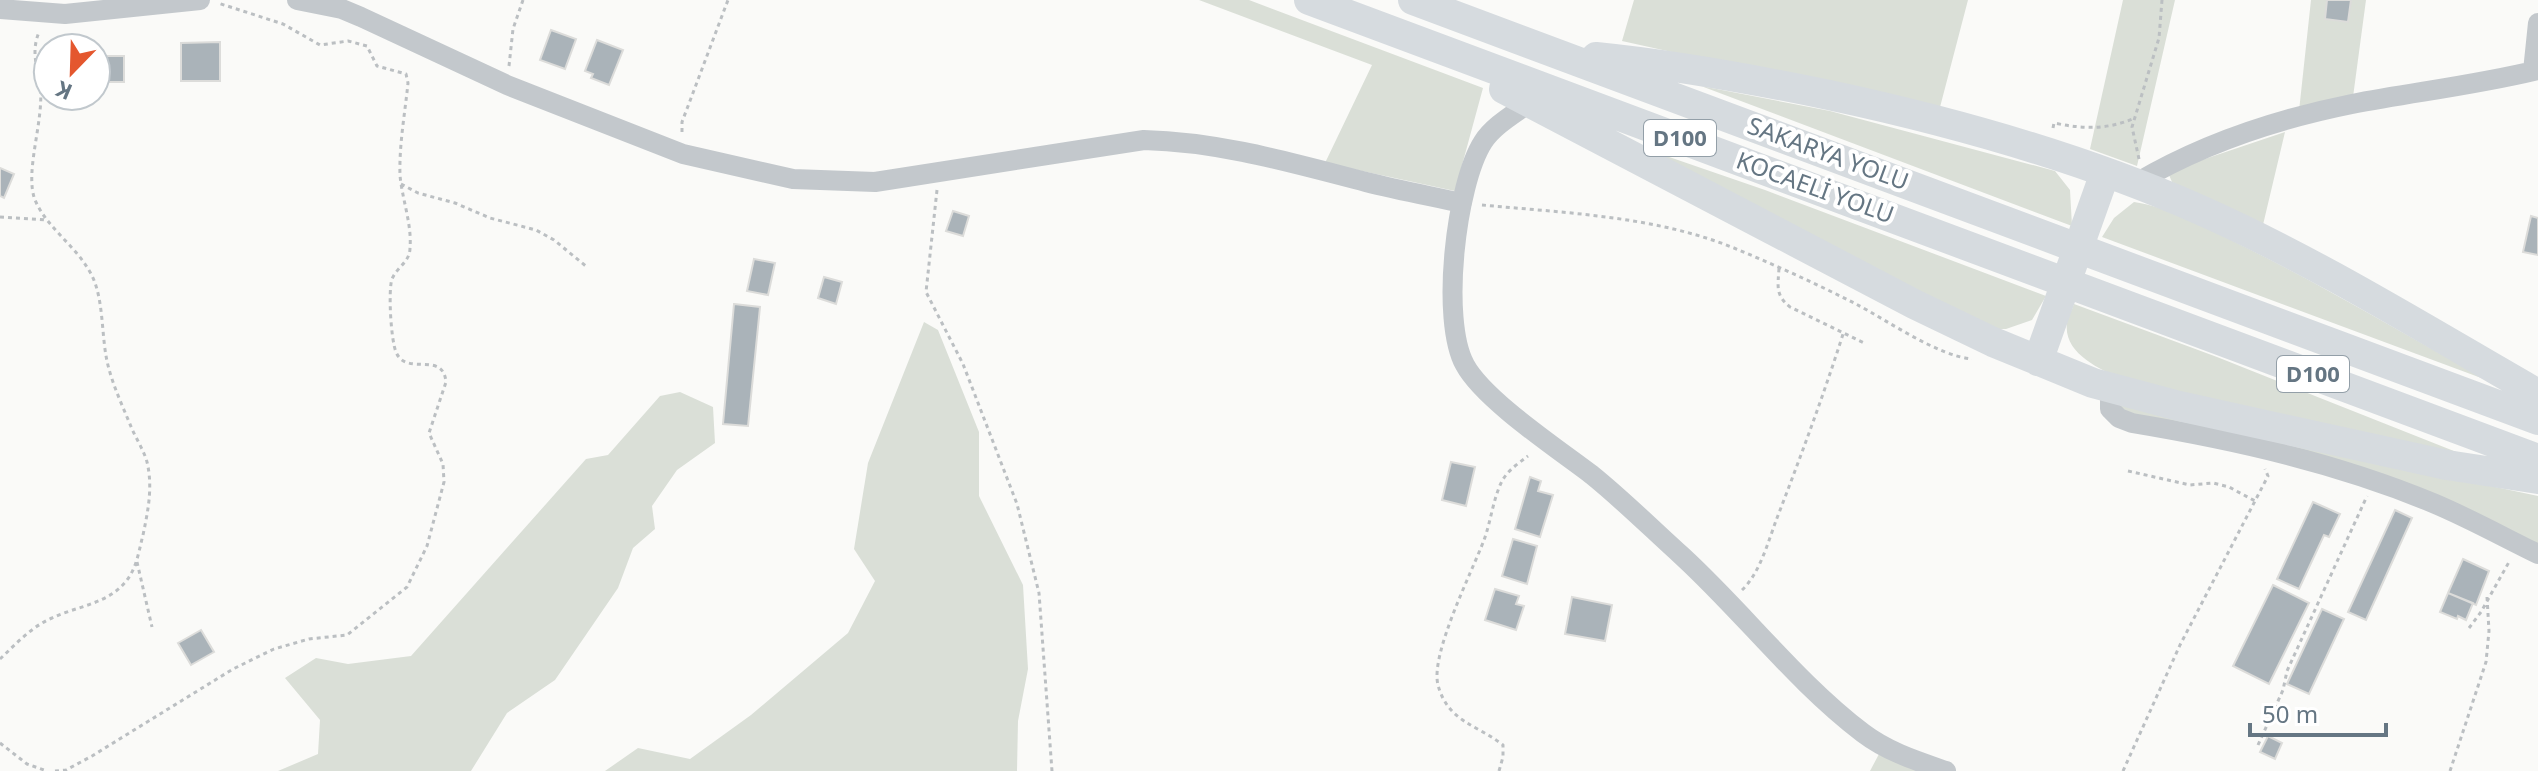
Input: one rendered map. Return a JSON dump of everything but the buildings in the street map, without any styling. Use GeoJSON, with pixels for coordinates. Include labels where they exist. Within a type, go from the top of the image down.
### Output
{"type":"FeatureCollection","features":[{"type":"Feature","properties":{"kind":"highway","name":"KOCAELİ YOLU"},"geometry":{"type":"LineString","coordinates":[[1309,0],[2538,459]]}},
{"type":"Feature","properties":{"kind":"highway","name":"SAKARYA YOLU"},"geometry":{"type":"LineString","coordinates":[[1413,0],[2538,420]]}},
{"type":"Feature","properties":{"kind":"highway"},"geometry":{"type":"LineString","coordinates":[[1411,38],[1825,259],[2038,361],[2110,387],[2179,406],[2447,465],[2538,479]]}},
{"type":"Feature","properties":{"kind":"highway"},"geometry":{"type":"LineString","coordinates":[[1553,52],[1659,63],[1906,112],[2140,181],[2313,267],[2538,394]]}},
{"type":"Feature","properties":{"kind":"highway"},"geometry":{"type":"LineString","coordinates":[[2038,361],[2105,173]]}},
{"type":"Feature","properties":{"kind":"street"},"geometry":{"type":"LineString","coordinates":[[0,9],[65,14],[200,0]]}},
{"type":"Feature","properties":{"kind":"street"},"geometry":{"type":"LineString","coordinates":[[297,0],[342,9],[507,85],[683,154],[755,171],[826,182],[875,182],[1144,140],[1182,141],[1227,147],[1462,203]]}},
{"type":"Feature","properties":{"kind":"street"},"geometry":{"type":"LineString","coordinates":[[2140,181],[2170,163],[2260,129],[2351,105],[2488,82],[2535,70],[2538,23]]}},
{"type":"Feature","properties":{"kind":"street"},"geometry":{"type":"LineString","coordinates":[[1529,103],[1484,139],[1473,161],[1462,203],[1452,313],[1455,344],[1473,378],[1596,479],[1685,559],[1825,702],[1887,749],[1946,771]]}},
{"type":"Feature","properties":{"kind":"street"},"geometry":{"type":"LineString","coordinates":[[2110,387],[2110,409],[2119,418],[2132,423],[2222,437],[2333,468],[2433,503],[2529,550]]}},
{"type":"Feature","properties":{"kind":"path"},"geometry":{"type":"LineString","coordinates":[[55,771],[66,770],[92,756],[233,669],[274,649],[309,639],[347,635],[407,587],[419,567],[444,482],[443,464],[429,433],[446,382],[445,373],[431,363],[406,363],[394,350],[390,294],[392,279],[408,259],[411,247],[401,184],[408,83],[406,74],[377,66],[367,46],[359,43],[348,41],[320,45],[283,24],[207,0]]}},
{"type":"Feature","properties":{"kind":"path"},"geometry":{"type":"LineString","coordinates":[[507,85],[513,29],[523,0]]}},
{"type":"Feature","properties":{"kind":"path"},"geometry":{"type":"LineString","coordinates":[[683,154],[682,122],[728,0]]}},
{"type":"Feature","properties":{"kind":"path"},"geometry":{"type":"LineString","coordinates":[[2140,181],[2132,127],[2159,38],[2162,0]]}},
{"type":"Feature","properties":{"kind":"path"},"geometry":{"type":"LineString","coordinates":[[0,659],[34,627],[112,595],[127,580],[137,562],[149,505],[146,460],[123,410],[107,364],[100,328],[100,295],[92,274],[77,252],[47,220],[35,200],[32,186],[41,112],[34,45],[47,14]]}},
{"type":"Feature","properties":{"kind":"path"},"geometry":{"type":"LineString","coordinates":[[2046,152],[2054,123],[2104,128],[2135,118]]}},
{"type":"Feature","properties":{"kind":"path"},"geometry":{"type":"LineString","coordinates":[[939,174],[926,292],[963,364],[1017,504],[1039,593],[1052,771]]}},
{"type":"Feature","properties":{"kind":"path"},"geometry":{"type":"LineString","coordinates":[[401,184],[490,218],[536,230],[554,240],[587,267]]}},
{"type":"Feature","properties":{"kind":"path"},"geometry":{"type":"LineString","coordinates":[[1462,203],[1587,215],[1708,238],[1779,268],[1958,357],[1970,360],[1983,358],[2008,349]]}},
{"type":"Feature","properties":{"kind":"path"},"geometry":{"type":"LineString","coordinates":[[0,217],[47,220]]}},
{"type":"Feature","properties":{"kind":"path"},"geometry":{"type":"LineString","coordinates":[[1779,268],[1777,291],[1790,307],[1864,343]]}},
{"type":"Feature","properties":{"kind":"path"},"geometry":{"type":"LineString","coordinates":[[1726,602],[1745,588],[1753,577],[1797,467],[1844,331]]}},
{"type":"Feature","properties":{"kind":"path"},"geometry":{"type":"LineString","coordinates":[[1499,771],[1503,745],[1450,712],[1438,687],[1436,674],[1502,482],[1512,468],[1528,456]]}},
{"type":"Feature","properties":{"kind":"path"},"geometry":{"type":"LineString","coordinates":[[2123,771],[2180,645],[2268,476],[2264,466]]}},
{"type":"Feature","properties":{"kind":"path"},"geometry":{"type":"LineString","coordinates":[[2128,471],[2190,485],[2213,483],[2229,487],[2255,501]]}},
{"type":"Feature","properties":{"kind":"path"},"geometry":{"type":"LineString","coordinates":[[2258,745],[2283,690],[2287,671],[2373,482]]}},
{"type":"Feature","properties":{"kind":"path"},"geometry":{"type":"LineString","coordinates":[[2469,628],[2487,597],[2529,550]]}},
{"type":"Feature","properties":{"kind":"path"},"geometry":{"type":"LineString","coordinates":[[137,562],[152,627]]}},
{"type":"Feature","properties":{"kind":"path"},"geometry":{"type":"LineString","coordinates":[[2450,771],[2486,662],[2489,631],[2487,597]]}},
{"type":"Feature","properties":{"kind":"path"},"geometry":{"type":"LineString","coordinates":[[0,743],[27,764],[47,771]]}},
{"type":"Feature","properties":{"kind":"shaded area"},"geometry":{"type":"Polygon","coordinates":[[[1199,0],[1249,0],[1483,88],[1455,191],[1325,163],[1372,65],[1199,0]]]}},
{"type":"Feature","properties":{"kind":"shaded area"},"geometry":{"type":"Polygon","coordinates":[[[1634,0],[1968,0],[1939,111],[1622,41],[1634,0]]]}},
{"type":"Feature","properties":{"kind":"shaded area"},"geometry":{"type":"Polygon","coordinates":[[[2123,0],[2175,0],[2137,166],[2090,149],[2123,0]]]}},
{"type":"Feature","properties":{"kind":"shaded area"},"geometry":{"type":"Polygon","coordinates":[[[2311,0],[2366,0],[2353,97],[2299,111],[2311,0]]]}},
{"type":"Feature","properties":{"kind":"shaded area"},"geometry":{"type":"Polygon","coordinates":[[[1701,86],[1830,111],[2055,171],[2070,190],[2072,226],[1701,86]]]}},
{"type":"Feature","properties":{"kind":"shaded area"},"geometry":{"type":"Polygon","coordinates":[[[1585,128],[1765,190],[2046,296],[2032,320],[2006,329],[1985,329],[1585,128]]]}},
{"type":"Feature","properties":{"kind":"shaded area"},"geometry":{"type":"Polygon","coordinates":[[[2285,132],[2262,229],[2172,182],[2169,175],[2178,168],[2285,132]]]}},
{"type":"Feature","properties":{"kind":"shaded area"},"geometry":{"type":"Polygon","coordinates":[[[2134,202],[2176,214],[2215,232],[2492,382],[2102,237],[2114,218],[2134,202]]]}},
{"type":"Feature","properties":{"kind":"shaded area"},"geometry":{"type":"Polygon","coordinates":[[[2074,304],[2464,455],[2122,379],[2084,358],[2071,343],[2067,323],[2074,304]]]}},
{"type":"Feature","properties":{"kind":"shaded area"},"geometry":{"type":"Polygon","coordinates":[[[924,322],[938,330],[979,432],[979,496],[1023,585],[1028,669],[1018,721],[1017,771],[605,771],[638,748],[690,759],[751,715],[848,633],[875,581],[854,549],[868,463],[924,322]]]}},
{"type":"Feature","properties":{"kind":"shaded area"},"geometry":{"type":"Polygon","coordinates":[[[680,392],[713,407],[715,443],[677,470],[652,506],[655,529],[633,548],[618,588],[555,680],[507,713],[471,771],[278,771],[318,754],[320,720],[285,678],[316,658],[348,664],[411,656],[586,459],[608,455],[660,396],[680,392]]]}},
{"type":"Feature","properties":{"kind":"shaded area"},"geometry":{"type":"Polygon","coordinates":[[[2126,404],[2312,448],[2538,496],[2538,554],[2433,503],[2110,409],[2126,404]]]}},
{"type":"Feature","properties":{"kind":"shaded area"},"geometry":{"type":"Polygon","coordinates":[[[1879,754],[1919,771],[1870,771],[1879,754]]]}}]}
